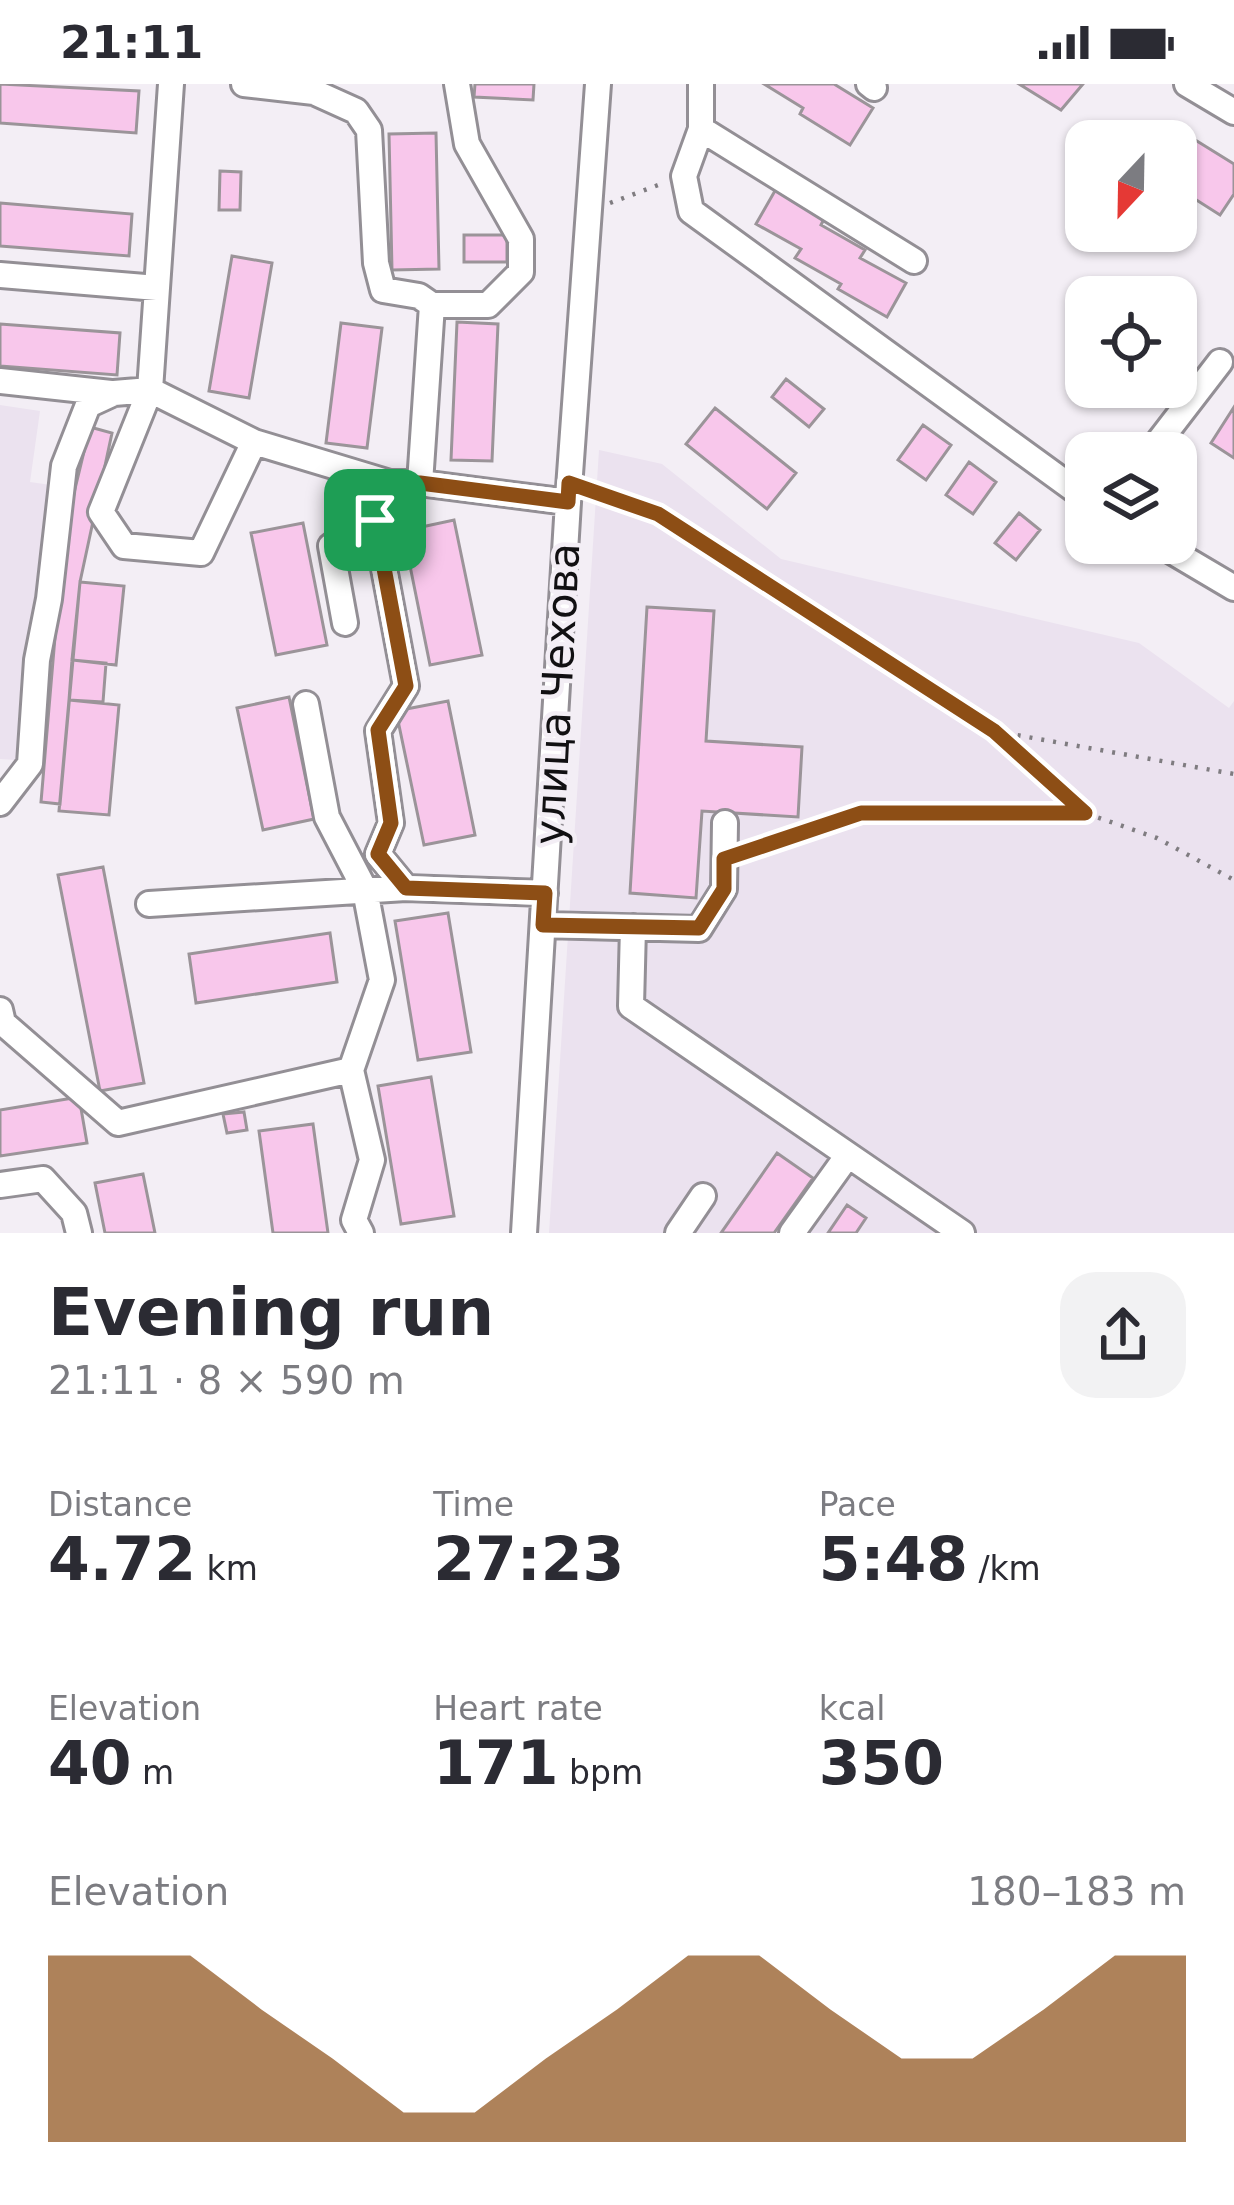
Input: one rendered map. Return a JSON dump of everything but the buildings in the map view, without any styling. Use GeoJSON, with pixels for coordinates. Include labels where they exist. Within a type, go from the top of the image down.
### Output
{"type":"FeatureCollection","features":[{"type":"Feature","properties":{"kind":"street"},"geometry":{"type":"LineString","coordinates":[[171,84],[150,390],[101,512],[124,545],[201,553],[254,442]]}},
{"type":"Feature","properties":{"kind":"street"},"geometry":{"type":"LineString","coordinates":[[244,84],[314,92],[356,111],[369,130],[376,263],[382,290],[419,296],[432,305],[488,305],[521,272],[521,239],[467,144],[458,84]]}},
{"type":"Feature","properties":{"kind":"street","name":"улица Чехова"},"geometry":{"type":"LineString","coordinates":[[524,1233],[598,84]]}},
{"type":"Feature","properties":{"kind":"street"},"geometry":{"type":"LineString","coordinates":[[701,84],[700,129],[684,176],[691,211],[1065,483]]}},
{"type":"Feature","properties":{"kind":"street"},"geometry":{"type":"LineString","coordinates":[[1187,84],[1234,112]]}},
{"type":"Feature","properties":{"kind":"street"},"geometry":{"type":"LineString","coordinates":[[700,129],[914,261]]}},
{"type":"Feature","properties":{"kind":"street"},"geometry":{"type":"LineString","coordinates":[[0,275],[157,288]]}},
{"type":"Feature","properties":{"kind":"street"},"geometry":{"type":"LineString","coordinates":[[420,483],[432,305]]}},
{"type":"Feature","properties":{"kind":"street"},"geometry":{"type":"LineString","coordinates":[[1166,432],[1220,362]]}},
{"type":"Feature","properties":{"kind":"street"},"geometry":{"type":"LineString","coordinates":[[0,381],[115,394],[150,390],[254,442],[390,483],[569,493]]}},
{"type":"Feature","properties":{"kind":"street"},"geometry":{"type":"LineString","coordinates":[[0,803],[30,764],[37,660],[50,598],[64,466],[88,405],[115,394]]}},
{"type":"Feature","properties":{"kind":"street"},"geometry":{"type":"LineString","coordinates":[[390,483],[375,520],[406,686],[378,730],[391,823],[378,854],[406,888]]}},
{"type":"Feature","properties":{"kind":"street"},"geometry":{"type":"LineString","coordinates":[[345,622],[331,546],[375,520]]}},
{"type":"Feature","properties":{"kind":"street"},"geometry":{"type":"LineString","coordinates":[[1193,564],[1234,588]]}},
{"type":"Feature","properties":{"kind":"street"},"geometry":{"type":"LineString","coordinates":[[306,704],[327,817],[365,890],[382,980],[351,1070],[372,1160],[354,1220],[361,1233]]}},
{"type":"Feature","properties":{"kind":"street"},"geometry":{"type":"LineString","coordinates":[[543,925],[699,928],[724,889],[725,823]]}},
{"type":"Feature","properties":{"kind":"street"},"geometry":{"type":"LineString","coordinates":[[149,904],[406,888],[545,893]]}},
{"type":"Feature","properties":{"kind":"street"},"geometry":{"type":"LineString","coordinates":[[633,927],[631,1006],[962,1233]]}},
{"type":"Feature","properties":{"kind":"street"},"geometry":{"type":"LineString","coordinates":[[0,1010],[3,1023],[118,1123],[351,1070]]}},
{"type":"Feature","properties":{"kind":"street"},"geometry":{"type":"LineString","coordinates":[[793,1233],[848,1155]]}},
{"type":"Feature","properties":{"kind":"street"},"geometry":{"type":"LineString","coordinates":[[0,1184],[43,1179],[74,1213],[79,1233]]}},
{"type":"Feature","properties":{"kind":"street"},"geometry":{"type":"LineString","coordinates":[[677,1233],[703,1196]]}},
{"type":"Feature","properties":{"kind":"path"},"geometry":{"type":"LineString","coordinates":[[589,211],[684,176]]}},
{"type":"Feature","properties":{"kind":"path"},"geometry":{"type":"LineString","coordinates":[[569,493],[658,514],[994,731],[1085,813]]}},
{"type":"Feature","properties":{"kind":"path"},"geometry":{"type":"LineString","coordinates":[[994,731],[1234,774]]}},
{"type":"Feature","properties":{"kind":"path"},"geometry":{"type":"LineString","coordinates":[[724,859],[861,813],[1085,813],[1156,838],[1234,880]]}},
{"type":"Feature","properties":{"kind":"shaded area"},"geometry":{"type":"Polygon","coordinates":[[[0,405],[40,411],[30,482],[51,485],[39,602],[22,658],[16,760],[0,759],[0,405]]]}},
{"type":"Feature","properties":{"kind":"shaded area"},"geometry":{"type":"Polygon","coordinates":[[[599,450],[662,464],[781,559],[1139,643],[1229,708],[1234,701],[1234,1233],[549,1233],[599,450]]]}},
{"type":"Feature","properties":{"kind":"route"},"geometry":{"type":"LineString","coordinates":[[390,483],[568,502],[569,483],[658,514],[994,731],[1085,813],[861,813],[724,859],[724,889],[699,928],[543,925],[545,893],[406,888],[378,854],[391,823],[378,730],[406,686],[375,520],[390,483]]}}]}
